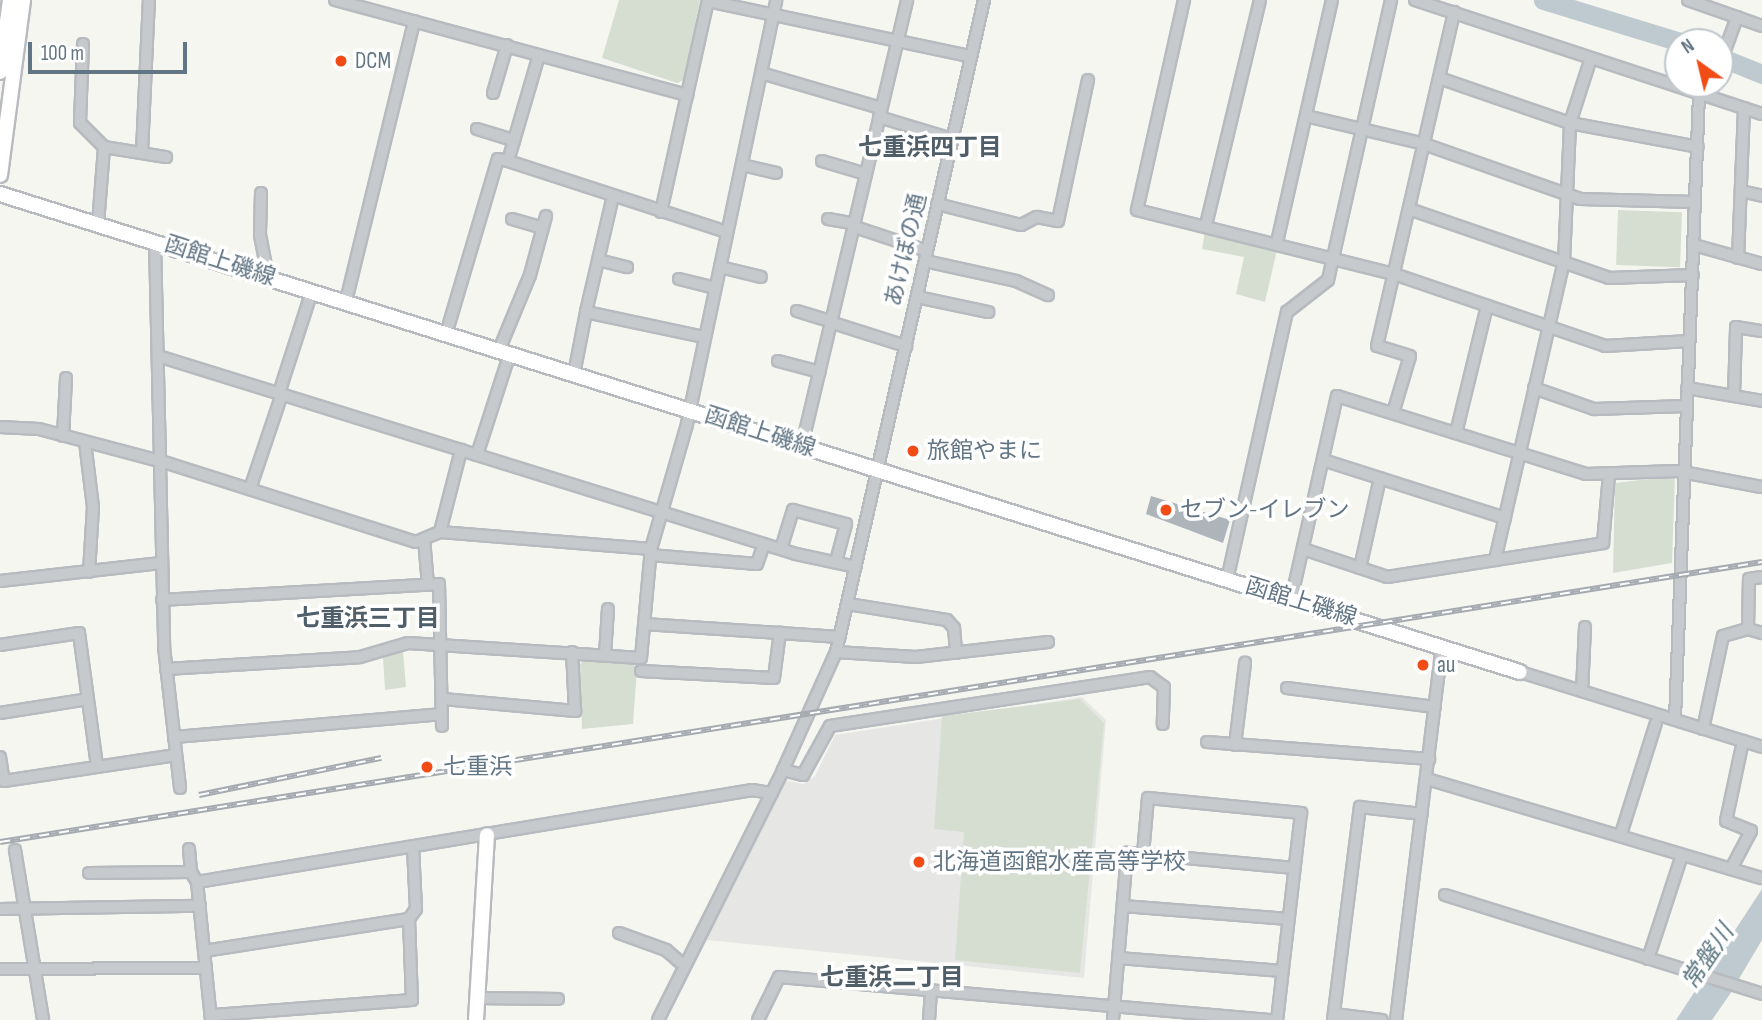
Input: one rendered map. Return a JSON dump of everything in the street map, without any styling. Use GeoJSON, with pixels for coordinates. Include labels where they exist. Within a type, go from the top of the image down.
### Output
{"type":"FeatureCollection","features":[{"type":"Feature","properties":{"kind":"main road"},"geometry":{"type":"LineString","coordinates":[[0,72],[10,0]]}},
{"type":"Feature","properties":{"kind":"main road"},"geometry":{"type":"LineString","coordinates":[[0,175],[23,0]]}},
{"type":"Feature","properties":{"kind":"main road","name":"函館上磯線"},"geometry":{"type":"LineString","coordinates":[[0,194],[1520,671]]}},
{"type":"Feature","properties":{"kind":"main road"},"geometry":{"type":"LineString","coordinates":[[476,1020],[487,835]]}},
{"type":"Feature","properties":{"kind":"street"},"geometry":{"type":"LineString","coordinates":[[142,152],[149,0]]}},
{"type":"Feature","properties":{"kind":"street"},"geometry":{"type":"LineString","coordinates":[[335,0],[687,95]]}},
{"type":"Feature","properties":{"kind":"street"},"geometry":{"type":"LineString","coordinates":[[661,212],[708,0],[970,56]]}},
{"type":"Feature","properties":{"kind":"street"},"geometry":{"type":"LineString","coordinates":[[166,669],[360,657],[408,643],[441,643],[641,658],[651,552],[689,410],[776,0]]}},
{"type":"Feature","properties":{"kind":"street"},"geometry":{"type":"LineString","coordinates":[[802,445],[908,0]]}},
{"type":"Feature","properties":{"kind":"street","name":"あけぼの通"},"geometry":{"type":"LineString","coordinates":[[658,1020],[772,793],[836,652],[984,0]]}},
{"type":"Feature","properties":{"kind":"street"},"geometry":{"type":"LineString","coordinates":[[1184,0],[1137,209],[1277,242],[1394,274],[1605,346],[1689,341]]}},
{"type":"Feature","properties":{"kind":"street"},"geometry":{"type":"LineString","coordinates":[[1206,225],[1261,0]]}},
{"type":"Feature","properties":{"kind":"street"},"geometry":{"type":"LineString","coordinates":[[1277,242],[1332,0]]}},
{"type":"Feature","properties":{"kind":"street"},"geometry":{"type":"LineString","coordinates":[[1227,580],[1287,312],[1328,280],[1391,0]]}},
{"type":"Feature","properties":{"kind":"street"},"geometry":{"type":"LineString","coordinates":[[1415,0],[1664,82]]}},
{"type":"Feature","properties":{"kind":"street"},"geometry":{"type":"LineString","coordinates":[[1688,0],[1762,26]]}},
{"type":"Feature","properties":{"kind":"street"},"geometry":{"type":"LineString","coordinates":[[1393,413],[1410,356],[1377,346],[1454,12]]}},
{"type":"Feature","properties":{"kind":"street"},"geometry":{"type":"LineString","coordinates":[[1733,28],[1737,17]]}},
{"type":"Feature","properties":{"kind":"street"},"geometry":{"type":"LineString","coordinates":[[346,301],[414,21]]}},
{"type":"Feature","properties":{"kind":"street"},"geometry":{"type":"LineString","coordinates":[[83,44],[80,123],[104,141],[98,224]]}},
{"type":"Feature","properties":{"kind":"street"},"geometry":{"type":"LineString","coordinates":[[493,93],[507,45]]}},
{"type":"Feature","properties":{"kind":"street"},"geometry":{"type":"LineString","coordinates":[[508,161],[539,55]]}},
{"type":"Feature","properties":{"kind":"street"},"geometry":{"type":"LineString","coordinates":[[1495,560],[1564,262],[1570,123],[1591,58]]}},
{"type":"Feature","properties":{"kind":"street"},"geometry":{"type":"LineString","coordinates":[[761,73],[952,139]]}},
{"type":"Feature","properties":{"kind":"street"},"geometry":{"type":"LineString","coordinates":[[1439,78],[1570,123],[1698,147]]}},
{"type":"Feature","properties":{"kind":"street"},"geometry":{"type":"LineString","coordinates":[[937,204],[1021,225],[1037,217],[1058,221],[1088,80]]}},
{"type":"Feature","properties":{"kind":"street"},"geometry":{"type":"LineString","coordinates":[[1675,719],[1684,568],[1680,551],[1695,202],[1703,98]]}},
{"type":"Feature","properties":{"kind":"street"},"geometry":{"type":"LineString","coordinates":[[1712,98],[1762,114]]}},
{"type":"Feature","properties":{"kind":"street"},"geometry":{"type":"LineString","coordinates":[[1738,258],[1744,108]]}},
{"type":"Feature","properties":{"kind":"street"},"geometry":{"type":"LineString","coordinates":[[1306,116],[1424,144],[1567,192],[1580,199],[1695,202]]}},
{"type":"Feature","properties":{"kind":"street"},"geometry":{"type":"LineString","coordinates":[[477,129],[514,140]]}},
{"type":"Feature","properties":{"kind":"street"},"geometry":{"type":"LineString","coordinates":[[104,147],[166,157]]}},
{"type":"Feature","properties":{"kind":"street"},"geometry":{"type":"LineString","coordinates":[[449,324],[498,159],[727,232]]}},
{"type":"Feature","properties":{"kind":"street"},"geometry":{"type":"LineString","coordinates":[[822,161],[866,174]]}},
{"type":"Feature","properties":{"kind":"street"},"geometry":{"type":"LineString","coordinates":[[742,164],[776,173]]}},
{"type":"Feature","properties":{"kind":"street"},"geometry":{"type":"LineString","coordinates":[[1741,191],[1762,196]]}},
{"type":"Feature","properties":{"kind":"street"},"geometry":{"type":"LineString","coordinates":[[261,193],[260,235],[266,267]]}},
{"type":"Feature","properties":{"kind":"street"},"geometry":{"type":"LineString","coordinates":[[574,374],[612,196]]}},
{"type":"Feature","properties":{"kind":"street"},"geometry":{"type":"LineString","coordinates":[[1409,209],[1609,278],[1693,275]]}},
{"type":"Feature","properties":{"kind":"street"},"geometry":{"type":"LineString","coordinates":[[477,455],[504,351],[546,216]]}},
{"type":"Feature","properties":{"kind":"street"},"geometry":{"type":"LineString","coordinates":[[512,219],[543,228]]}},
{"type":"Feature","properties":{"kind":"street"},"geometry":{"type":"LineString","coordinates":[[828,219],[855,226],[926,256],[1016,281],[1048,295]]}},
{"type":"Feature","properties":{"kind":"street"},"geometry":{"type":"LineString","coordinates":[[155,241],[162,600],[166,669],[180,788]]}},
{"type":"Feature","properties":{"kind":"street"},"geometry":{"type":"LineString","coordinates":[[1694,245],[1762,264]]}},
{"type":"Feature","properties":{"kind":"street"},"geometry":{"type":"LineString","coordinates":[[598,260],[627,267]]}},
{"type":"Feature","properties":{"kind":"street"},"geometry":{"type":"LineString","coordinates":[[720,267],[761,277]]}},
{"type":"Feature","properties":{"kind":"street"},"geometry":{"type":"LineString","coordinates":[[679,279],[715,288]]}},
{"type":"Feature","properties":{"kind":"street"},"geometry":{"type":"LineString","coordinates":[[250,489],[312,290]]}},
{"type":"Feature","properties":{"kind":"street"},"geometry":{"type":"LineString","coordinates":[[917,297],[988,312]]}},
{"type":"Feature","properties":{"kind":"street"},"geometry":{"type":"LineString","coordinates":[[1456,433],[1487,306]]}},
{"type":"Feature","properties":{"kind":"street"},"geometry":{"type":"LineString","coordinates":[[797,311],[906,346]]}},
{"type":"Feature","properties":{"kind":"street"},"geometry":{"type":"LineString","coordinates":[[586,312],[704,337]]}},
{"type":"Feature","properties":{"kind":"street"},"geometry":{"type":"LineString","coordinates":[[1734,396],[1736,327],[1762,331]]}},
{"type":"Feature","properties":{"kind":"street"},"geometry":{"type":"LineString","coordinates":[[158,356],[781,550],[856,566]]}},
{"type":"Feature","properties":{"kind":"street"},"geometry":{"type":"LineString","coordinates":[[778,361],[820,372]]}},
{"type":"Feature","properties":{"kind":"street"},"geometry":{"type":"LineString","coordinates":[[63,436],[66,377]]}},
{"type":"Feature","properties":{"kind":"street"},"geometry":{"type":"LineString","coordinates":[[1534,388],[1594,409],[1686,406]]}},
{"type":"Feature","properties":{"kind":"street"},"geometry":{"type":"LineString","coordinates":[[1687,388],[1762,401]]}},
{"type":"Feature","properties":{"kind":"street"},"geometry":{"type":"LineString","coordinates":[[1291,600],[1337,396],[1587,474],[1683,472],[1762,487]]}},
{"type":"Feature","properties":{"kind":"street"},"geometry":{"type":"LineString","coordinates":[[0,427],[63,436],[158,462],[416,542],[440,532],[757,564],[764,544]]}},
{"type":"Feature","properties":{"kind":"street"},"geometry":{"type":"LineString","coordinates":[[85,442],[93,507],[89,572]]}},
{"type":"Feature","properties":{"kind":"street"},"geometry":{"type":"LineString","coordinates":[[440,532],[461,450]]}},
{"type":"Feature","properties":{"kind":"street"},"geometry":{"type":"LineString","coordinates":[[1322,460],[1505,518]]}},
{"type":"Feature","properties":{"kind":"street"},"geometry":{"type":"LineString","coordinates":[[1303,549],[1387,577],[1603,543],[1609,474]]}},
{"type":"Feature","properties":{"kind":"street"},"geometry":{"type":"LineString","coordinates":[[1360,568],[1380,478]]}},
{"type":"Feature","properties":{"kind":"street"},"geometry":{"type":"LineString","coordinates":[[781,550],[793,510],[846,524],[836,562]]}},
{"type":"Feature","properties":{"kind":"street"},"geometry":{"type":"LineString","coordinates":[[424,539],[428,585]]}},
{"type":"Feature","properties":{"kind":"street"},"geometry":{"type":"LineString","coordinates":[[0,581],[161,563]]}},
{"type":"Feature","properties":{"kind":"street"},"geometry":{"type":"LineString","coordinates":[[1748,629],[1749,579],[1762,577]]}},
{"type":"Feature","properties":{"kind":"street"},"geometry":{"type":"LineString","coordinates":[[162,600],[439,584],[442,726]]}},
{"type":"Feature","properties":{"kind":"street"},"geometry":{"type":"LineString","coordinates":[[848,604],[947,621],[954,628],[956,653]]}},
{"type":"Feature","properties":{"kind":"street"},"geometry":{"type":"LineString","coordinates":[[605,654],[608,609]]}},
{"type":"Feature","properties":{"kind":"street"},"geometry":{"type":"LineString","coordinates":[[644,624],[840,637]]}},
{"type":"Feature","properties":{"kind":"street"},"geometry":{"type":"LineString","coordinates":[[1582,691],[1585,627]]}},
{"type":"Feature","properties":{"kind":"street"},"geometry":{"type":"LineString","coordinates":[[1703,729],[1723,636],[1748,629],[1762,633]]}},
{"type":"Feature","properties":{"kind":"street"},"geometry":{"type":"LineString","coordinates":[[641,671],[774,678],[780,632]]}},
{"type":"Feature","properties":{"kind":"street"},"geometry":{"type":"LineString","coordinates":[[0,645],[79,633],[97,766]]}},
{"type":"Feature","properties":{"kind":"street"},"geometry":{"type":"LineString","coordinates":[[836,652],[876,658],[956,653],[1048,642]]}},
{"type":"Feature","properties":{"kind":"street"},"geometry":{"type":"LineString","coordinates":[[1396,1020],[1442,647]]}},
{"type":"Feature","properties":{"kind":"street"},"geometry":{"type":"LineString","coordinates":[[443,699],[575,711],[572,652]]}},
{"type":"Feature","properties":{"kind":"street"},"geometry":{"type":"LineString","coordinates":[[1235,745],[1245,663]]}},
{"type":"Feature","properties":{"kind":"street"},"geometry":{"type":"LineString","coordinates":[[1520,671],[1762,747]]}},
{"type":"Feature","properties":{"kind":"street"},"geometry":{"type":"LineString","coordinates":[[783,770],[803,775],[830,726],[1150,677],[1164,687],[1163,724]]}},
{"type":"Feature","properties":{"kind":"street"},"geometry":{"type":"LineString","coordinates":[[1287,688],[1435,707]]}},
{"type":"Feature","properties":{"kind":"street"},"geometry":{"type":"LineString","coordinates":[[0,713],[88,699]]}},
{"type":"Feature","properties":{"kind":"street"},"geometry":{"type":"LineString","coordinates":[[174,737],[441,714]]}},
{"type":"Feature","properties":{"kind":"street"},"geometry":{"type":"LineString","coordinates":[[1620,834],[1656,723]]}},
{"type":"Feature","properties":{"kind":"street"},"geometry":{"type":"LineString","coordinates":[[1731,869],[1751,831],[1726,821],[1743,741]]}},
{"type":"Feature","properties":{"kind":"street"},"geometry":{"type":"LineString","coordinates":[[1208,742],[1429,760]]}},
{"type":"Feature","properties":{"kind":"street"},"geometry":{"type":"LineString","coordinates":[[0,757],[4,781],[176,755]]}},
{"type":"Feature","properties":{"kind":"street"},"geometry":{"type":"LineString","coordinates":[[1427,779],[1762,878]]}},
{"type":"Feature","properties":{"kind":"street"},"geometry":{"type":"LineString","coordinates":[[89,873],[194,877],[413,848],[752,790],[772,793]]}},
{"type":"Feature","properties":{"kind":"street"},"geometry":{"type":"LineString","coordinates":[[758,1020],[779,977],[1275,1020],[1301,813],[1148,798],[1143,854]]}},
{"type":"Feature","properties":{"kind":"street"},"geometry":{"type":"LineString","coordinates":[[1382,1020],[1334,1017],[1360,807],[1422,814]]}},
{"type":"Feature","properties":{"kind":"street"},"geometry":{"type":"LineString","coordinates":[[189,849],[200,906],[211,1017],[412,1000],[410,919],[416,909],[413,848]]}},
{"type":"Feature","properties":{"kind":"street"},"geometry":{"type":"LineString","coordinates":[[15,850],[43,1020]]}},
{"type":"Feature","properties":{"kind":"street"},"geometry":{"type":"LineString","coordinates":[[1113,1020],[1127,853],[1294,868]]}},
{"type":"Feature","properties":{"kind":"street"},"geometry":{"type":"LineString","coordinates":[[1648,959],[1682,855]]}},
{"type":"Feature","properties":{"kind":"street"},"geometry":{"type":"LineString","coordinates":[[1445,895],[1762,994]]}},
{"type":"Feature","properties":{"kind":"street"},"geometry":{"type":"LineString","coordinates":[[0,909],[200,906]]}},
{"type":"Feature","properties":{"kind":"street"},"geometry":{"type":"LineString","coordinates":[[1123,906],[1287,919]]}},
{"type":"Feature","properties":{"kind":"street"},"geometry":{"type":"LineString","coordinates":[[204,951],[410,919]]}},
{"type":"Feature","properties":{"kind":"street"},"geometry":{"type":"LineString","coordinates":[[619,933],[666,950],[680,962]]}},
{"type":"Feature","properties":{"kind":"street"},"geometry":{"type":"LineString","coordinates":[[1118,958],[1282,971]]}},
{"type":"Feature","properties":{"kind":"street"},"geometry":{"type":"LineString","coordinates":[[0,970],[206,968]]}},
{"type":"Feature","properties":{"kind":"street"},"geometry":{"type":"LineString","coordinates":[[929,1020],[931,991]]}},
{"type":"Feature","properties":{"kind":"street"},"geometry":{"type":"LineString","coordinates":[[478,998],[558,999]]}},
{"type":"Feature","properties":{"kind":"shaded area"},"geometry":{"type":"Polygon","coordinates":[[[619,0],[700,0],[684,80],[677,83],[602,58],[619,0]]]}},
{"type":"Feature","properties":{"kind":"shaded area"},"geometry":{"type":"Polygon","coordinates":[[[1618,210],[1682,212],[1680,267],[1616,265],[1618,210]]]}},
{"type":"Feature","properties":{"kind":"shaded area"},"geometry":{"type":"Polygon","coordinates":[[[1205,231],[1277,250],[1265,302],[1236,294],[1244,257],[1202,249],[1205,231]]]}},
{"type":"Feature","properties":{"kind":"shaded area"},"geometry":{"type":"Polygon","coordinates":[[[1675,476],[1672,563],[1613,573],[1615,483],[1675,476]]]}},
{"type":"Feature","properties":{"kind":"shaded area"},"geometry":{"type":"Polygon","coordinates":[[[403,651],[406,687],[385,690],[383,658],[403,651]]]}},
{"type":"Feature","properties":{"kind":"shaded area"},"geometry":{"type":"Polygon","coordinates":[[[586,659],[633,663],[637,670],[633,724],[582,729],[580,664],[586,659]]]}},
{"type":"Feature","properties":{"kind":"shaded area","name":"北海道函館水産高等学校"},"geometry":{"type":"Polygon","coordinates":[[[1082,697],[1106,720],[1084,978],[707,940],[784,780],[803,784],[815,776],[835,735],[1082,697]]]}},
{"type":"Feature","properties":{"kind":"shaded area"},"geometry":{"type":"Polygon","coordinates":[[[1080,699],[1104,723],[1080,973],[955,960],[964,832],[934,829],[942,716],[1080,699]]]}},
{"type":"Feature","properties":{"kind":"shaded area"},"geometry":{"type":"Polygon","coordinates":[[[1762,889],[1762,940],[1730,994],[1712,1020],[1676,1020],[1762,889]]]}},
{"type":"Feature","properties":{"kind":"building"},"geometry":{"type":"Polygon","coordinates":[[[1151,496],[1230,520],[1223,543],[1146,514],[1151,496]]]}},
{"type":"Feature","properties":{"kind":"waterway","name":"常盤川"},"geometry":{"type":"LineString","coordinates":[[1543,0],[1664,37]]}},
{"type":"Feature","properties":{"kind":"waterway","name":"常盤川"},"geometry":{"type":"LineString","coordinates":[[1734,63],[1762,74]]}},
{"type":"Feature","properties":{"kind":"railway"},"geometry":{"type":"LineString","coordinates":[[0,842],[1762,562]]}},
{"type":"Feature","properties":{"kind":"railway"},"geometry":{"type":"LineString","coordinates":[[199,795],[381,758]]}},
{"type":"Feature","properties":{"kind":"place","name":"DCM"},"geometry":{"type":"Point","coordinates":[341,61]}},
{"type":"Feature","properties":{"kind":"place","name":"旅館やまに"},"geometry":{"type":"Point","coordinates":[913,451]}},
{"type":"Feature","properties":{"kind":"place","name":"セブン-イレブン"},"geometry":{"type":"Point","coordinates":[1166,510]}},
{"type":"Feature","properties":{"kind":"place","name":"au"},"geometry":{"type":"Point","coordinates":[1423,665]}},
{"type":"Feature","properties":{"kind":"place","name":"七重浜"},"geometry":{"type":"Point","coordinates":[427,767]}},
{"type":"Feature","properties":{"kind":"place","name":"北海道函館水産高等学校"},"geometry":{"type":"Point","coordinates":[919,862]}},
{"type":"Feature","properties":{"kind":"district","name":"七重浜四丁目"},"geometry":{"type":"Point","coordinates":[930,148]}},
{"type":"Feature","properties":{"kind":"district","name":"七重浜三丁目"},"geometry":{"type":"Point","coordinates":[368,619]}},
{"type":"Feature","properties":{"kind":"district","name":"七重浜二丁目"},"geometry":{"type":"Point","coordinates":[892,978]}}]}
